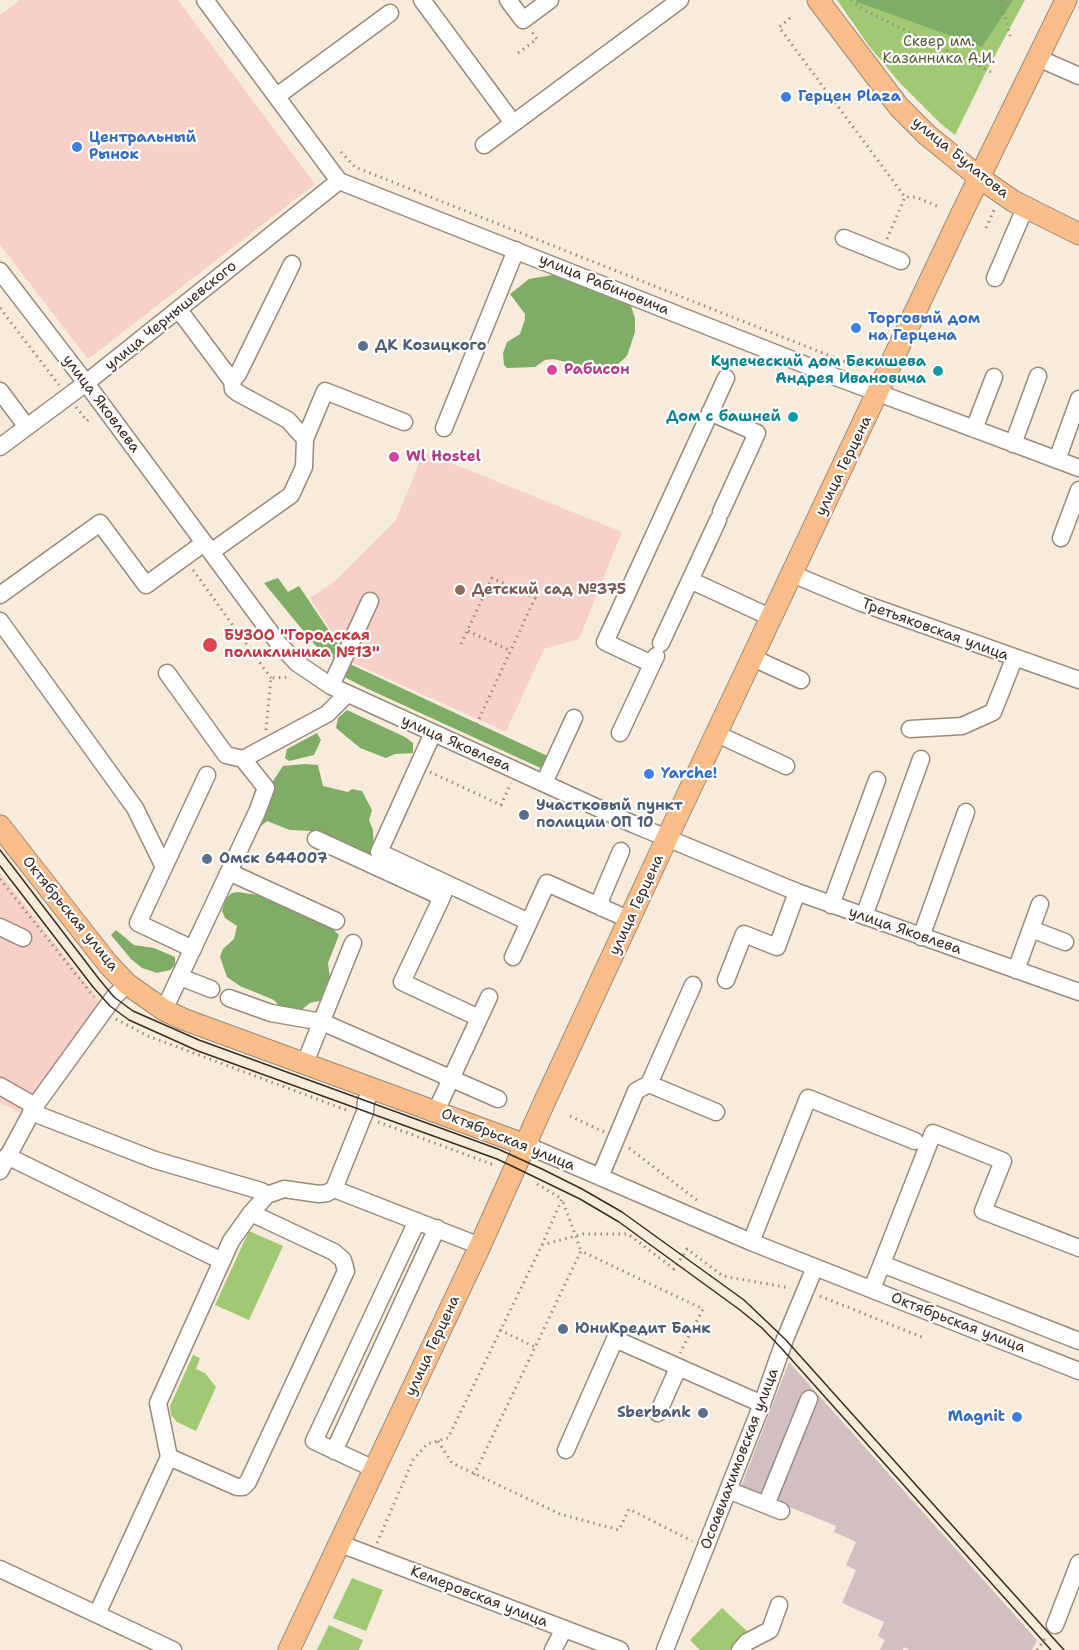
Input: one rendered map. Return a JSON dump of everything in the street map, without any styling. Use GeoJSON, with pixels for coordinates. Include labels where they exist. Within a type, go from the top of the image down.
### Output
{"type":"FeatureCollection","features":[{"type":"Feature","properties":{"kind":"main road","name":"улица Булатова"},"geometry":{"type":"LineString","coordinates":[[818,0],[899,107],[927,135],[980,178],[1025,208],[1079,234]]}},
{"type":"Feature","properties":{"kind":"main road","name":"улица Герцена"},"geometry":{"type":"LineString","coordinates":[[289,1650],[480,1246],[667,838],[1066,0]]}},
{"type":"Feature","properties":{"kind":"main road","name":"Октябрьская улица"},"geometry":{"type":"LineString","coordinates":[[0,826],[108,964],[127,984],[164,1010],[526,1145]]}},
{"type":"Feature","properties":{"kind":"street"},"geometry":{"type":"LineString","coordinates":[[205,0],[339,181]]}},
{"type":"Feature","properties":{"kind":"street"},"geometry":{"type":"LineString","coordinates":[[422,0],[513,123]]}},
{"type":"Feature","properties":{"kind":"street"},"geometry":{"type":"LineString","coordinates":[[508,0],[522,20],[550,0]]}},
{"type":"Feature","properties":{"kind":"street"},"geometry":{"type":"LineString","coordinates":[[484,145],[675,2]]}},
{"type":"Feature","properties":{"kind":"street"},"geometry":{"type":"LineString","coordinates":[[277,96],[390,13]]}},
{"type":"Feature","properties":{"kind":"street"},"geometry":{"type":"LineString","coordinates":[[1038,58],[1079,75]]}},
{"type":"Feature","properties":{"kind":"street","name":"улица Рабиновича"},"geometry":{"type":"LineString","coordinates":[[339,181],[879,393],[1079,468]]}},
{"type":"Feature","properties":{"kind":"street","name":"улица Чернышевского"},"geometry":{"type":"LineString","coordinates":[[0,447],[86,383],[339,181]]}},
{"type":"Feature","properties":{"kind":"street"},"geometry":{"type":"LineString","coordinates":[[994,278],[1025,208]]}},
{"type":"Feature","properties":{"kind":"street"},"geometry":{"type":"LineString","coordinates":[[844,238],[901,261]]}},
{"type":"Feature","properties":{"kind":"street"},"geometry":{"type":"LineString","coordinates":[[444,428],[516,250]]}},
{"type":"Feature","properties":{"kind":"street"},"geometry":{"type":"LineString","coordinates":[[232,381],[238,374],[292,264]]}},
{"type":"Feature","properties":{"kind":"street","name":"улица Яковлева"},"geometry":{"type":"LineString","coordinates":[[0,272],[86,383],[279,645],[297,663],[331,686],[667,838],[797,892],[1079,992]]}},
{"type":"Feature","properties":{"kind":"street"},"geometry":{"type":"LineString","coordinates":[[178,309],[232,381],[233,388],[238,393],[288,420],[305,439]]}},
{"type":"Feature","properties":{"kind":"street"},"geometry":{"type":"LineString","coordinates":[[1013,444],[1038,376]]}},
{"type":"Feature","properties":{"kind":"street"},"geometry":{"type":"LineString","coordinates":[[974,429],[994,377]]}},
{"type":"Feature","properties":{"kind":"street"},"geometry":{"type":"LineString","coordinates":[[657,652],[605,642],[726,378]]}},
{"type":"Feature","properties":{"kind":"street"},"geometry":{"type":"LineString","coordinates":[[0,391],[27,427]]}},
{"type":"Feature","properties":{"kind":"street"},"geometry":{"type":"LineString","coordinates":[[0,595],[100,523],[146,585],[207,548],[291,495],[304,467],[305,439],[325,391],[404,422]]}},
{"type":"Feature","properties":{"kind":"street"},"geometry":{"type":"LineString","coordinates":[[1057,460],[1079,399]]}},
{"type":"Feature","properties":{"kind":"street"},"geometry":{"type":"LineString","coordinates":[[620,733],[757,434],[710,412]]}},
{"type":"Feature","properties":{"kind":"street"},"geometry":{"type":"LineString","coordinates":[[1061,538],[1079,490]]}},
{"type":"Feature","properties":{"kind":"street","name":"Третьяковская улица"},"geometry":{"type":"LineString","coordinates":[[792,574],[862,603],[1079,680]]}},
{"type":"Feature","properties":{"kind":"street"},"geometry":{"type":"LineString","coordinates":[[690,580],[772,618]]}},
{"type":"Feature","properties":{"kind":"street"},"geometry":{"type":"LineString","coordinates":[[331,686],[370,601]]}},
{"type":"Feature","properties":{"kind":"street"},"geometry":{"type":"LineString","coordinates":[[0,621],[135,808],[164,867]]}},
{"type":"Feature","properties":{"kind":"street"},"geometry":{"type":"LineString","coordinates":[[753,658],[801,680]]}},
{"type":"Feature","properties":{"kind":"street"},"geometry":{"type":"LineString","coordinates":[[910,729],[962,726],[993,712],[1014,658]]}},
{"type":"Feature","properties":{"kind":"street"},"geometry":{"type":"LineString","coordinates":[[164,1010],[257,813],[266,788],[243,759],[226,755],[167,672]]}},
{"type":"Feature","properties":{"kind":"street"},"geometry":{"type":"LineString","coordinates":[[243,759],[327,714],[347,694]]}},
{"type":"Feature","properties":{"kind":"street"},"geometry":{"type":"LineString","coordinates":[[544,783],[574,718]]}},
{"type":"Feature","properties":{"kind":"street"},"geometry":{"type":"LineString","coordinates":[[433,733],[379,852],[445,891]]}},
{"type":"Feature","properties":{"kind":"street"},"geometry":{"type":"LineString","coordinates":[[717,734],[786,766]]}},
{"type":"Feature","properties":{"kind":"street"},"geometry":{"type":"LineString","coordinates":[[864,916],[921,759]]}},
{"type":"Feature","properties":{"kind":"street"},"geometry":{"type":"LineString","coordinates":[[193,949],[138,923],[207,775]]}},
{"type":"Feature","properties":{"kind":"street"},"geometry":{"type":"LineString","coordinates":[[831,905],[877,780]]}},
{"type":"Feature","properties":{"kind":"street"},"geometry":{"type":"LineString","coordinates":[[921,937],[966,812]]}},
{"type":"Feature","properties":{"kind":"street"},"geometry":{"type":"LineString","coordinates":[[316,838],[445,891],[529,921]]}},
{"type":"Feature","properties":{"kind":"street"},"geometry":{"type":"LineString","coordinates":[[602,908],[601,898],[621,851]]}},
{"type":"Feature","properties":{"kind":"street"},"geometry":{"type":"LineString","coordinates":[[229,872],[336,921]]}},
{"type":"Feature","properties":{"kind":"street"},"geometry":{"type":"LineString","coordinates":[[513,957],[547,883],[630,920]]}},
{"type":"Feature","properties":{"kind":"street"},"geometry":{"type":"LineString","coordinates":[[445,891],[402,982],[479,1018]]}},
{"type":"Feature","properties":{"kind":"street"},"geometry":{"type":"LineString","coordinates":[[726,980],[744,934],[777,947],[797,892]]}},
{"type":"Feature","properties":{"kind":"street"},"geometry":{"type":"LineString","coordinates":[[1016,970],[1040,904]]}},
{"type":"Feature","properties":{"kind":"street"},"geometry":{"type":"LineString","coordinates":[[0,927],[23,938]]}},
{"type":"Feature","properties":{"kind":"street"},"geometry":{"type":"LineString","coordinates":[[1031,929],[1065,942]]}},
{"type":"Feature","properties":{"kind":"street"},"geometry":{"type":"LineString","coordinates":[[305,1063],[353,943]]}},
{"type":"Feature","properties":{"kind":"street"},"geometry":{"type":"LineString","coordinates":[[180,977],[211,989]]}},
{"type":"Feature","properties":{"kind":"street"},"geometry":{"type":"LineString","coordinates":[[127,984],[114,997],[33,1109],[4,1163],[222,1261]]}},
{"type":"Feature","properties":{"kind":"street"},"geometry":{"type":"LineString","coordinates":[[600,1177],[636,1091],[649,1084],[693,985]]}},
{"type":"Feature","properties":{"kind":"street"},"geometry":{"type":"LineString","coordinates":[[436,1111],[489,997]]}},
{"type":"Feature","properties":{"kind":"street"},"geometry":{"type":"LineString","coordinates":[[229,998],[271,1013],[322,1022],[498,1099]]}},
{"type":"Feature","properties":{"kind":"street"},"geometry":{"type":"LineString","coordinates":[[649,1084],[716,1112]]}},
{"type":"Feature","properties":{"kind":"street"},"geometry":{"type":"LineString","coordinates":[[0,1086],[33,1109],[155,1160],[261,1191],[267,1195]]}},
{"type":"Feature","properties":{"kind":"street"},"geometry":{"type":"LineString","coordinates":[[98,1614],[169,1457],[158,1403],[231,1241],[267,1195],[284,1189],[319,1194],[334,1189],[365,1112],[366,1101],[373,1089]]}},
{"type":"Feature","properties":{"kind":"street"},"geometry":{"type":"LineString","coordinates":[[751,1242],[808,1098],[915,1141]]}},
{"type":"Feature","properties":{"kind":"street"},"geometry":{"type":"LineString","coordinates":[[872,1289],[933,1133],[1003,1161],[983,1211],[1079,1248]]}},
{"type":"Feature","properties":{"kind":"street","name":"Октябрьская улица"},"geometry":{"type":"LineString","coordinates":[[526,1145],[751,1242],[1079,1371]]}},
{"type":"Feature","properties":{"kind":"street"},"geometry":{"type":"LineString","coordinates":[[334,1189],[480,1246]]}},
{"type":"Feature","properties":{"kind":"street"},"geometry":{"type":"LineString","coordinates":[[169,1457],[237,1487],[243,1487],[248,1482],[346,1271],[343,1260],[334,1252],[251,1213]]}},
{"type":"Feature","properties":{"kind":"street"},"geometry":{"type":"LineString","coordinates":[[374,1469],[314,1441],[417,1221]]}},
{"type":"Feature","properties":{"kind":"street"},"geometry":{"type":"LineString","coordinates":[[334,1451],[437,1228]]}},
{"type":"Feature","properties":{"kind":"street"},"geometry":{"type":"LineString","coordinates":[[882,1264],[1079,1341]]}},
{"type":"Feature","properties":{"kind":"street","name":"Осоавиахимовская улица"},"geometry":{"type":"LineString","coordinates":[[665,1650],[815,1267]]}},
{"type":"Feature","properties":{"kind":"street"},"geometry":{"type":"LineString","coordinates":[[566,1450],[615,1339],[762,1404]]}},
{"type":"Feature","properties":{"kind":"street"},"geometry":{"type":"LineString","coordinates":[[658,1413],[676,1367]]}},
{"type":"Feature","properties":{"kind":"street"},"geometry":{"type":"LineString","coordinates":[[728,1490],[774,1508],[809,1399]]}},
{"type":"Feature","properties":{"kind":"street","name":"Кемеровская улица"},"geometry":{"type":"LineString","coordinates":[[338,1543],[621,1650]]}},
{"type":"Feature","properties":{"kind":"street"},"geometry":{"type":"LineString","coordinates":[[1055,1625],[1079,1563]]}},
{"type":"Feature","properties":{"kind":"street"},"geometry":{"type":"LineString","coordinates":[[0,1569],[173,1650]]}},
{"type":"Feature","properties":{"kind":"street"},"geometry":{"type":"LineString","coordinates":[[740,1650],[747,1642],[770,1630],[779,1605]]}},
{"type":"Feature","properties":{"kind":"street"},"geometry":{"type":"LineString","coordinates":[[553,1650],[564,1629]]}},
{"type":"Feature","properties":{"kind":"path"},"geometry":{"type":"LineString","coordinates":[[851,0],[866,11],[993,73]]}},
{"type":"Feature","properties":{"kind":"path"},"geometry":{"type":"LineString","coordinates":[[1001,0],[1010,36]]}},
{"type":"Feature","properties":{"kind":"path"},"geometry":{"type":"LineString","coordinates":[[790,18],[779,27],[905,196],[916,197],[939,207]]}},
{"type":"Feature","properties":{"kind":"path"},"geometry":{"type":"LineString","coordinates":[[518,53],[537,39]]}},
{"type":"Feature","properties":{"kind":"path"},"geometry":{"type":"LineString","coordinates":[[341,152],[355,167],[848,363]]}},
{"type":"Feature","properties":{"kind":"path"},"geometry":{"type":"LineString","coordinates":[[887,240],[905,196]]}},
{"type":"Feature","properties":{"kind":"path"},"geometry":{"type":"LineString","coordinates":[[986,228],[995,208]]}},
{"type":"Feature","properties":{"kind":"path"},"geometry":{"type":"LineString","coordinates":[[0,308],[46,369]]}},
{"type":"Feature","properties":{"kind":"path"},"geometry":{"type":"LineString","coordinates":[[461,644],[492,578],[535,598],[473,732]]}},
{"type":"Feature","properties":{"kind":"path"},"geometry":{"type":"LineString","coordinates":[[468,631],[511,651]]}},
{"type":"Feature","properties":{"kind":"path"},"geometry":{"type":"LineString","coordinates":[[264,747],[271,678],[295,677]]}},
{"type":"Feature","properties":{"kind":"path"},"geometry":{"type":"LineString","coordinates":[[418,766],[501,805],[511,783]]}},
{"type":"Feature","properties":{"kind":"path"},"geometry":{"type":"LineString","coordinates":[[570,1116],[616,1137],[640,1158],[704,1205]]}},
{"type":"Feature","properties":{"kind":"path"},"geometry":{"type":"LineString","coordinates":[[474,1475],[581,1251],[562,1199],[537,1184]]}},
{"type":"Feature","properties":{"kind":"path"},"geometry":{"type":"LineString","coordinates":[[371,1556],[413,1460],[427,1444],[448,1438],[562,1199]]}},
{"type":"Feature","properties":{"kind":"path"},"geometry":{"type":"LineString","coordinates":[[542,1245],[577,1236],[628,1234],[674,1269],[687,1249],[723,1276],[806,1291],[924,1338]]}},
{"type":"Feature","properties":{"kind":"path"},"geometry":{"type":"LineString","coordinates":[[581,1251],[703,1309],[676,1367]]}},
{"type":"Feature","properties":{"kind":"path"},"geometry":{"type":"LineString","coordinates":[[500,1330],[535,1347]]}},
{"type":"Feature","properties":{"kind":"path"},"geometry":{"type":"LineString","coordinates":[[438,1441],[452,1463],[560,1514],[619,1530],[629,1509],[705,1548]]}},
{"type":"Feature","properties":{"kind":"shaded area","name":"Центральный Рынок"},"geometry":{"type":"Polygon","coordinates":[[[20,0],[178,0],[315,184],[88,359],[0,245],[0,15],[20,0]]]}},
{"type":"Feature","properties":{"kind":"shaded area","name":"Детский сад №375"},"geometry":{"type":"Polygon","coordinates":[[[424,452],[622,532],[579,639],[544,649],[506,732],[351,662],[310,598],[334,582],[396,520],[424,452]]]}},
{"type":"Feature","properties":{"kind":"shaded area"},"geometry":{"type":"Polygon","coordinates":[[[0,873],[102,1004],[23,1114],[0,1103],[0,873]]]}},
{"type":"Feature","properties":{"kind":"shaded area"},"geometry":{"type":"Polygon","coordinates":[[[789,1362],[1037,1640],[1032,1650],[910,1650],[904,1647],[903,1650],[880,1650],[885,1640],[878,1636],[884,1622],[842,1603],[856,1570],[846,1565],[856,1542],[834,1532],[836,1526],[741,1487],[789,1362]]]}},
{"type":"Feature","properties":{"kind":"green space","name":"Сквер им. Казанника А.И."},"geometry":{"type":"Polygon","coordinates":[[[837,0],[1025,0],[955,135],[900,83],[869,46],[837,0]]]}},
{"type":"Feature","properties":{"kind":"green space"},"geometry":{"type":"Polygon","coordinates":[[[856,0],[1013,0],[982,47],[856,0]]]}},
{"type":"Feature","properties":{"kind":"green space"},"geometry":{"type":"Polygon","coordinates":[[[552,275],[631,306],[635,318],[635,332],[627,356],[617,365],[597,369],[553,359],[545,360],[535,367],[507,368],[504,365],[503,353],[507,342],[520,334],[525,319],[525,314],[510,294],[529,279],[552,275]]]}},
{"type":"Feature","properties":{"kind":"green space"},"geometry":{"type":"Polygon","coordinates":[[[278,578],[288,592],[299,586],[352,665],[552,758],[545,770],[368,689],[330,667],[335,659],[315,645],[264,583],[278,578]]]}},
{"type":"Feature","properties":{"kind":"green space"},"geometry":{"type":"Polygon","coordinates":[[[347,710],[405,737],[413,743],[413,753],[395,754],[386,758],[360,748],[336,728],[338,718],[347,710]]]}},
{"type":"Feature","properties":{"kind":"green space"},"geometry":{"type":"Polygon","coordinates":[[[317,733],[321,740],[314,755],[289,761],[285,758],[287,749],[317,733]]]}},
{"type":"Feature","properties":{"kind":"green space"},"geometry":{"type":"Polygon","coordinates":[[[318,765],[323,786],[348,792],[352,789],[362,791],[372,810],[369,820],[373,830],[374,852],[381,860],[332,844],[311,831],[290,830],[267,821],[236,847],[256,787],[273,781],[283,766],[318,765]]]}},
{"type":"Feature","properties":{"kind":"green space"},"geometry":{"type":"Polygon","coordinates":[[[238,892],[281,899],[323,920],[339,935],[328,963],[330,978],[323,1000],[310,1003],[300,1011],[279,1006],[274,1000],[240,986],[227,977],[220,957],[223,949],[234,939],[237,926],[225,918],[222,911],[226,898],[238,892]]]}},
{"type":"Feature","properties":{"kind":"green space"},"geometry":{"type":"Polygon","coordinates":[[[116,930],[134,945],[154,948],[175,957],[175,965],[170,970],[157,973],[142,968],[131,959],[111,935],[116,930]]]}},
{"type":"Feature","properties":{"kind":"green space"},"geometry":{"type":"Polygon","coordinates":[[[249,1231],[283,1246],[249,1320],[215,1305],[249,1231]]]}},
{"type":"Feature","properties":{"kind":"green space"},"geometry":{"type":"Polygon","coordinates":[[[193,1355],[200,1358],[196,1369],[205,1373],[216,1387],[196,1431],[177,1422],[171,1415],[170,1406],[193,1355]]]}},
{"type":"Feature","properties":{"kind":"green space"},"geometry":{"type":"Polygon","coordinates":[[[352,1578],[383,1590],[366,1631],[333,1618],[352,1578]]]}},
{"type":"Feature","properties":{"kind":"green space"},"geometry":{"type":"Polygon","coordinates":[[[722,1608],[748,1632],[730,1650],[700,1650],[690,1640],[722,1608]]]}},
{"type":"Feature","properties":{"kind":"green space"},"geometry":{"type":"Polygon","coordinates":[[[329,1625],[363,1640],[359,1650],[317,1650],[329,1625]]]}},
{"type":"Feature","properties":{"kind":"tram line"},"geometry":{"type":"LineString","coordinates":[[0,850],[99,979],[114,997],[133,1011],[199,1040],[498,1149],[542,1169],[622,1212],[744,1300],[785,1339],[1064,1650]]}},
{"type":"Feature","properties":{"kind":"tram line"},"geometry":{"type":"LineString","coordinates":[[0,866],[93,987],[110,1006],[129,1020],[198,1051],[497,1159],[516,1168],[580,1199],[619,1222],[740,1310],[762,1328],[783,1350],[1051,1650]]}},
{"type":"Feature","properties":{"kind":"place","name":"Герцен Plaza"},"geometry":{"type":"Point","coordinates":[786,97]}},
{"type":"Feature","properties":{"kind":"place","name":"Центральный Рынок"},"geometry":{"type":"Point","coordinates":[77,147]}},
{"type":"Feature","properties":{"kind":"place","name":"Торговый дом на Герцена"},"geometry":{"type":"Point","coordinates":[856,328]}},
{"type":"Feature","properties":{"kind":"place","name":"ДК Козицкого"},"geometry":{"type":"Point","coordinates":[363,346]}},
{"type":"Feature","properties":{"kind":"place","name":"Рабисон"},"geometry":{"type":"Point","coordinates":[552,370]}},
{"type":"Feature","properties":{"kind":"place","name":"Купеческий дом Бекишева Андрея Ивановича"},"geometry":{"type":"Point","coordinates":[938,371]}},
{"type":"Feature","properties":{"kind":"place","name":"Дом с башней"},"geometry":{"type":"Point","coordinates":[793,417]}},
{"type":"Feature","properties":{"kind":"place","name":"Wl Hostel"},"geometry":{"type":"Point","coordinates":[394,457]}},
{"type":"Feature","properties":{"kind":"place","name":"Детский сад №375"},"geometry":{"type":"Point","coordinates":[460,590]}},
{"type":"Feature","properties":{"kind":"place","name":"БУЗОО \"Городская поликлиника №13\""},"geometry":{"type":"Point","coordinates":[210,645]}},
{"type":"Feature","properties":{"kind":"place","name":"Yarche!"},"geometry":{"type":"Point","coordinates":[649,774]}},
{"type":"Feature","properties":{"kind":"place","name":"Участковый пункт полиции ОП 10"},"geometry":{"type":"Point","coordinates":[524,815]}},
{"type":"Feature","properties":{"kind":"place","name":"Омск 644007"},"geometry":{"type":"Point","coordinates":[207,859]}},
{"type":"Feature","properties":{"kind":"place","name":"ЮниКредит Банк"},"geometry":{"type":"Point","coordinates":[563,1329]}},
{"type":"Feature","properties":{"kind":"place","name":"Sberbank"},"geometry":{"type":"Point","coordinates":[703,1413]}},
{"type":"Feature","properties":{"kind":"place","name":"Magnit"},"geometry":{"type":"Point","coordinates":[1017,1417]}}]}
